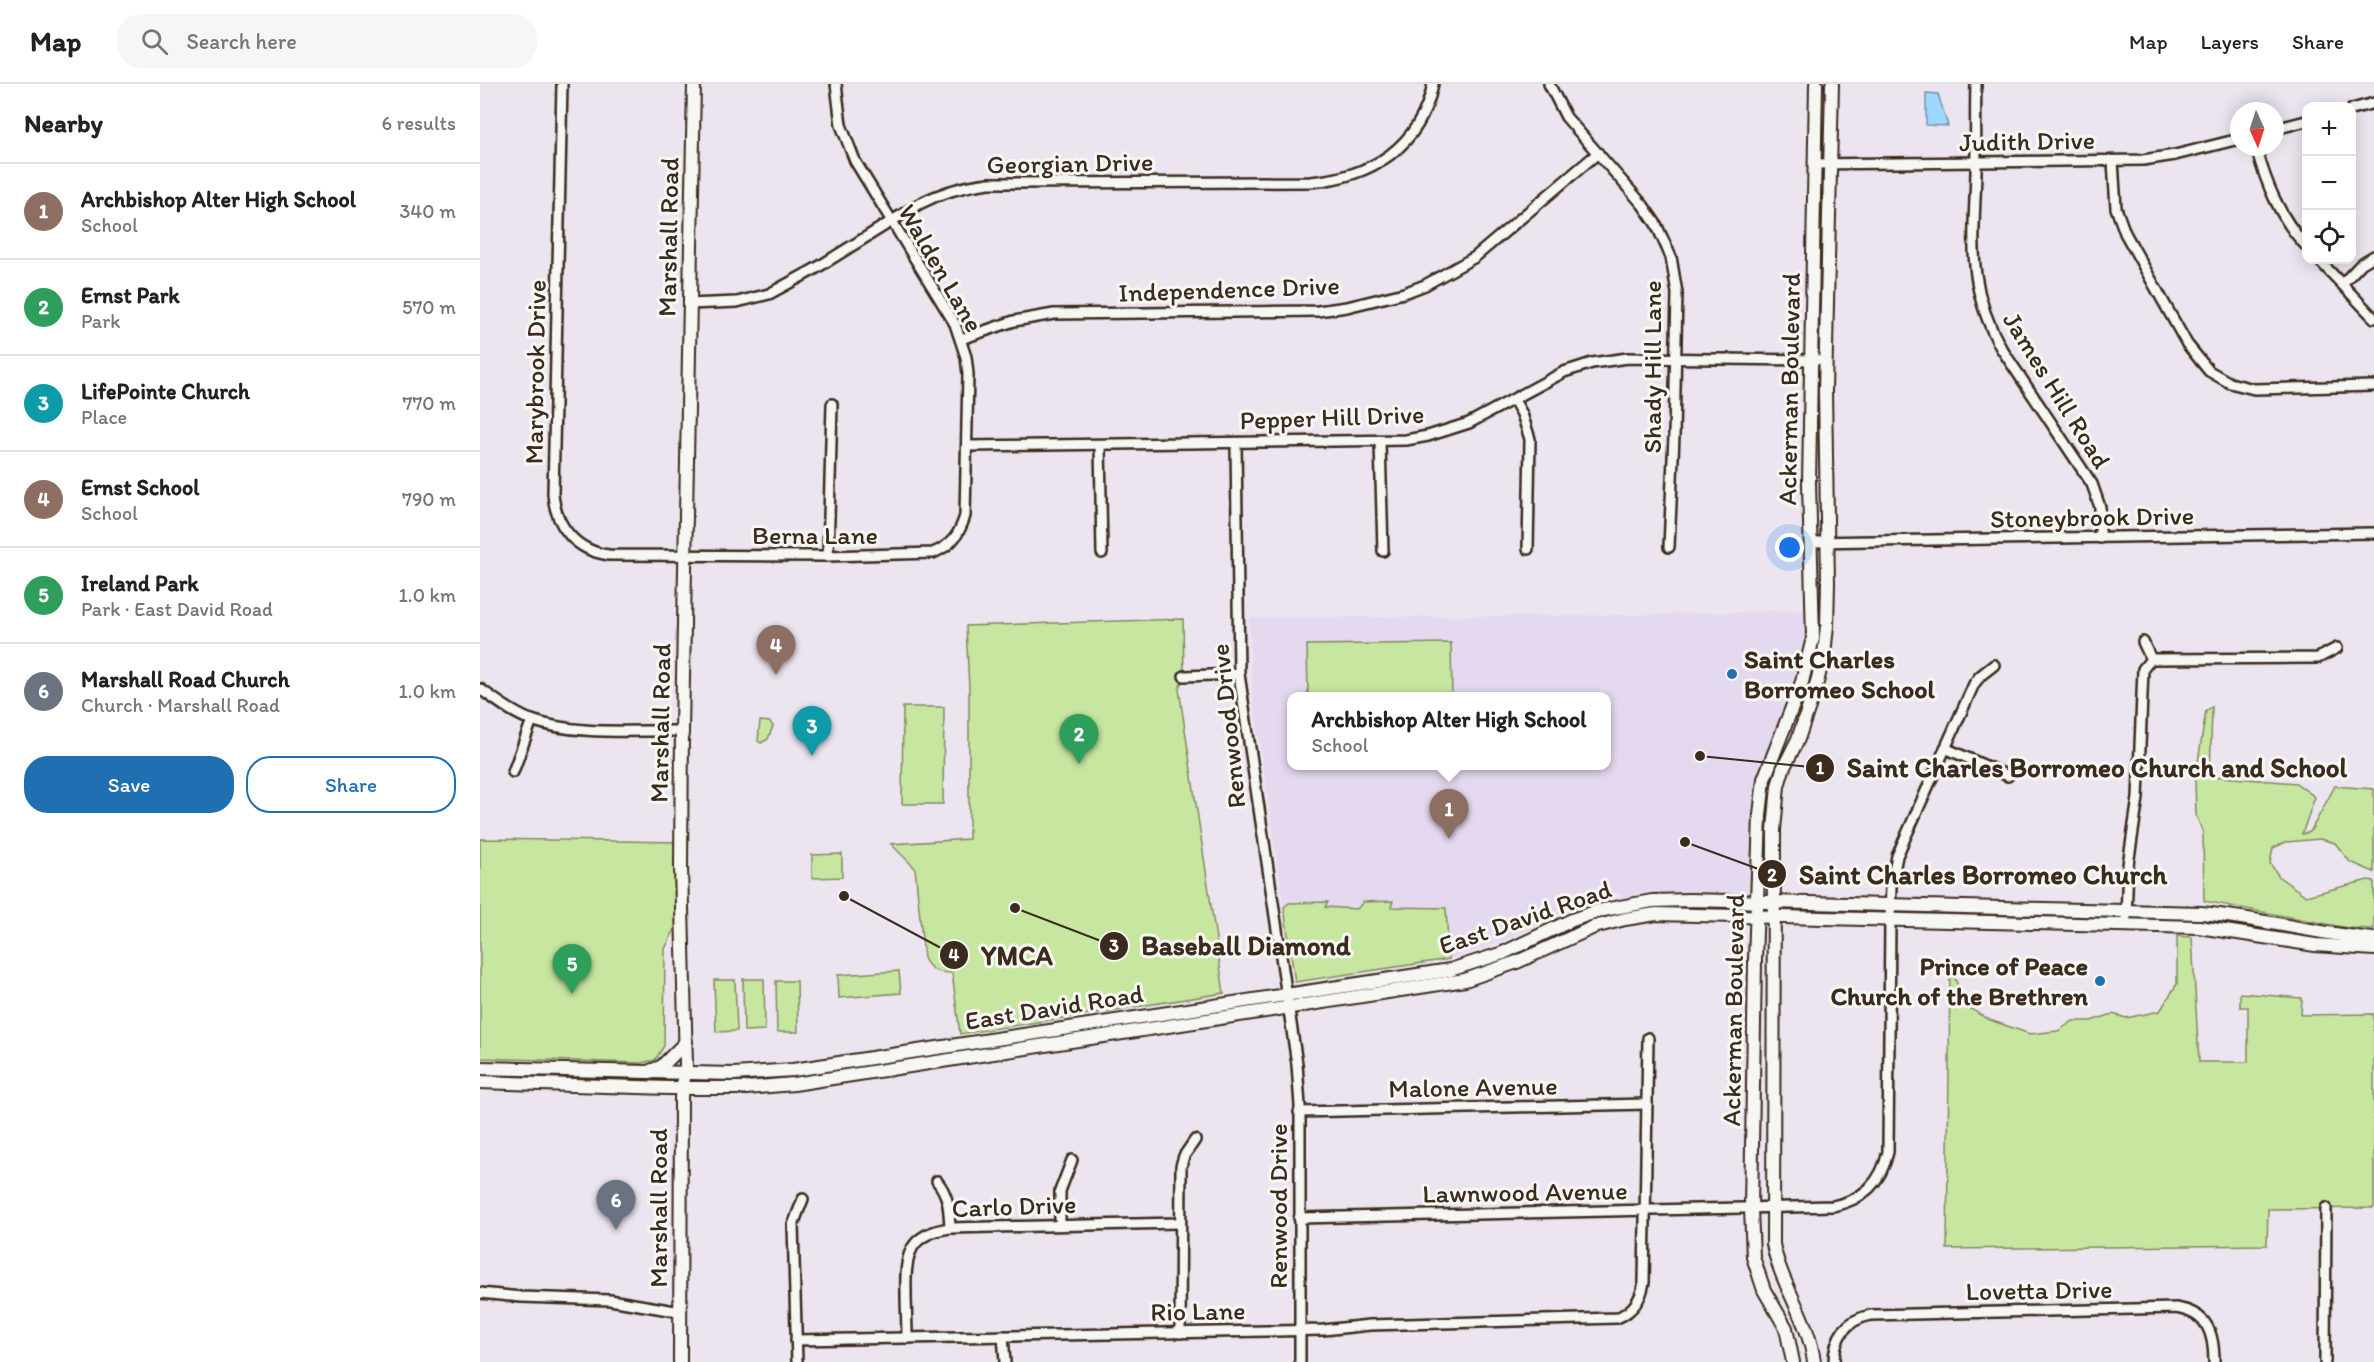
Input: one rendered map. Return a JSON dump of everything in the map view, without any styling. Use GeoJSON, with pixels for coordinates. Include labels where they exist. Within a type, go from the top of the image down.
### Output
{"type":"FeatureCollection","features":[{"type":"Feature","properties":{"kind":"street","name":"Marybrook Drive"},"geometry":{"type":"LineString","coordinates":[[562,84],[554,493],[556,514],[570,537],[591,550],[609,555],[685,556]]}},
{"type":"Feature","properties":{"kind":"street","name":"Marshall Road"},"geometry":{"type":"LineString","coordinates":[[680,1362],[682,1088],[686,1042],[681,879],[682,731],[694,84]]}},
{"type":"Feature","properties":{"kind":"street","name":"Walden Lane"},"geometry":{"type":"LineString","coordinates":[[836,84],[837,107],[846,141],[855,161],[947,310],[962,339],[968,374],[965,516],[957,537],[945,548]]}},
{"type":"Feature","properties":{"kind":"street","name":"Georgian Drive"},"geometry":{"type":"LineString","coordinates":[[689,304],[737,302],[770,294],[935,196],[969,186],[989,183],[1310,182],[1348,177],[1381,162],[1405,142],[1423,115],[1433,84]]}},
{"type":"Feature","properties":{"kind":"street","name":"Shady Hill Lane"},"geometry":{"type":"LineString","coordinates":[[1549,84],[1566,117],[1643,205],[1656,224],[1671,257],[1677,293],[1669,547]]}},
{"type":"Feature","properties":{"kind":"street","name":"Ackerman Boulevard"},"geometry":{"type":"LineString","coordinates":[[1793,1362],[1786,1328],[1757,1272],[1753,1257],[1751,1209],[1760,815],[1764,779],[1802,682],[1813,638],[1809,483],[1815,84]]}},
{"type":"Feature","properties":{"kind":"street","name":"Ackerman Boulevard"},"geometry":{"type":"LineString","coordinates":[[1814,1362],[1812,1349],[1798,1309],[1777,1265],[1773,1244],[1774,830],[1778,786],[1783,769],[1798,739],[1824,655],[1828,583],[1826,361],[1832,84]]}},
{"type":"Feature","properties":{"kind":"street","name":"James Hill Road"},"geometry":{"type":"LineString","coordinates":[[1976,84],[1973,253],[1975,279],[1984,313],[2001,348],[2092,484],[2100,507],[2100,538]]}},
{"type":"Feature","properties":{"kind":"street"},"geometry":{"type":"LineString","coordinates":[[2356,107],[2374,103]]}},
{"type":"Feature","properties":{"kind":"street"},"geometry":{"type":"LineString","coordinates":[[2284,127],[2302,122]]}},
{"type":"Feature","properties":{"kind":"street","name":"Judith Drive"},"geometry":{"type":"LineString","coordinates":[[1814,164],[2113,161],[2167,157],[2230,141]]}},
{"type":"Feature","properties":{"kind":"street","name":"Independence Drive"},"geometry":{"type":"LineString","coordinates":[[962,339],[1034,316],[1318,311],[1385,299],[1425,285],[1475,257],[1598,153]]}},
{"type":"Feature","properties":{"kind":"street"},"geometry":{"type":"LineString","coordinates":[[2259,156],[2272,195],[2290,227],[2302,240]]}},
{"type":"Feature","properties":{"kind":"street"},"geometry":{"type":"LineString","coordinates":[[2113,161],[2116,208],[2125,233],[2187,344],[2209,371],[2230,384],[2254,389],[2374,386]]}},
{"type":"Feature","properties":{"kind":"street"},"geometry":{"type":"LineString","coordinates":[[2343,283],[2362,263],[2374,256]]}},
{"type":"Feature","properties":{"kind":"street"},"geometry":{"type":"LineString","coordinates":[[2323,264],[2374,318]]}},
{"type":"Feature","properties":{"kind":"street","name":"Pepper Hill Drive"},"geometry":{"type":"LineString","coordinates":[[967,446],[1406,440],[1447,431],[1489,414],[1564,372],[1592,363],[1628,358],[1826,361]]}},
{"type":"Feature","properties":{"kind":"street"},"geometry":{"type":"LineString","coordinates":[[1514,400],[1522,414],[1530,439],[1528,549]]}},
{"type":"Feature","properties":{"kind":"street"},"geometry":{"type":"LineString","coordinates":[[828,556],[832,404]]}},
{"type":"Feature","properties":{"kind":"street"},"geometry":{"type":"LineString","coordinates":[[1380,442],[1383,551]]}},
{"type":"Feature","properties":{"kind":"street","name":"Renwood Drive"},"geometry":{"type":"LineString","coordinates":[[1236,443],[1239,674],[1297,1064],[1300,1362]]}},
{"type":"Feature","properties":{"kind":"street"},"geometry":{"type":"LineString","coordinates":[[1100,445],[1102,553]]}},
{"type":"Feature","properties":{"kind":"street","name":"Stoneybrook Drive"},"geometry":{"type":"LineString","coordinates":[[1811,542],[2374,533]]}},
{"type":"Feature","properties":{"kind":"street","name":"Berna Lane"},"geometry":{"type":"LineString","coordinates":[[685,556],[924,555],[945,548]]}},
{"type":"Feature","properties":{"kind":"street"},"geometry":{"type":"LineString","coordinates":[[2143,642],[2151,659]]}},
{"type":"Feature","properties":{"kind":"street"},"geometry":{"type":"LineString","coordinates":[[2151,659],[2318,658],[2337,648]]}},
{"type":"Feature","properties":{"kind":"street"},"geometry":{"type":"LineString","coordinates":[[2124,925],[2127,910],[2128,866],[2138,798],[2143,669],[2151,659]]}},
{"type":"Feature","properties":{"kind":"street","name":"Lawnwood Avenue"},"geometry":{"type":"LineString","coordinates":[[1299,1218],[1833,1206],[1845,1204],[1865,1194],[1874,1185],[1886,1163],[1889,1131],[1891,886],[1897,856],[1974,684],[1994,665]]}},
{"type":"Feature","properties":{"kind":"street"},"geometry":{"type":"LineString","coordinates":[[1184,676],[1239,674]]}},
{"type":"Feature","properties":{"kind":"street"},"geometry":{"type":"LineString","coordinates":[[480,689],[506,707],[532,720],[570,729],[682,731]]}},
{"type":"Feature","properties":{"kind":"street"},"geometry":{"type":"LineString","coordinates":[[513,772],[532,720]]}},
{"type":"Feature","properties":{"kind":"street"},"geometry":{"type":"LineString","coordinates":[[1945,748],[2008,776]]}},
{"type":"Feature","properties":{"kind":"street","name":"East David Road"},"geometry":{"type":"LineString","coordinates":[[480,1068],[744,1074],[793,1070],[1429,974],[1503,954],[1572,920],[1623,905],[1671,900],[2127,910],[2232,916],[2342,936],[2374,939]]}},
{"type":"Feature","properties":{"kind":"street"},"geometry":{"type":"LineString","coordinates":[[2127,910],[2144,920],[2170,921],[2186,927]]}},
{"type":"Feature","properties":{"kind":"street","name":"East David Road"},"geometry":{"type":"LineString","coordinates":[[480,1082],[682,1088],[747,1088],[794,1084],[1465,980],[1517,962],[1588,929],[1656,914],[2186,927],[2252,933],[2315,945],[2374,949]]}},
{"type":"Feature","properties":{"kind":"street"},"geometry":{"type":"LineString","coordinates":[[1037,1032],[1039,1046]]}},
{"type":"Feature","properties":{"kind":"street"},"geometry":{"type":"LineString","coordinates":[[1646,1211],[1648,1038]]}},
{"type":"Feature","properties":{"kind":"street"},"geometry":{"type":"LineString","coordinates":[[645,1072],[661,1067],[686,1042]]}},
{"type":"Feature","properties":{"kind":"street","name":"Malone Avenue"},"geometry":{"type":"LineString","coordinates":[[1299,1112],[1647,1104]]}},
{"type":"Feature","properties":{"kind":"street"},"geometry":{"type":"LineString","coordinates":[[1180,1333],[1181,1166],[1184,1156],[1195,1140]]}},
{"type":"Feature","properties":{"kind":"street"},"geometry":{"type":"LineString","coordinates":[[1060,1225],[1060,1191],[1072,1160]]}},
{"type":"Feature","properties":{"kind":"street"},"geometry":{"type":"LineString","coordinates":[[937,1181],[946,1192],[950,1228]]}},
{"type":"Feature","properties":{"kind":"street"},"geometry":{"type":"LineString","coordinates":[[797,1362],[793,1225],[803,1199]]}},
{"type":"Feature","properties":{"kind":"street"},"geometry":{"type":"LineString","coordinates":[[2325,1362],[2326,1208]]}},
{"type":"Feature","properties":{"kind":"street","name":"Rio Lane"},"geometry":{"type":"LineString","coordinates":[[796,1340],[1180,1333],[1299,1330],[1370,1325],[1608,1320],[1625,1314],[1639,1301],[1644,1282],[1646,1211]]}},
{"type":"Feature","properties":{"kind":"street","name":"Carlo Drive"},"geometry":{"type":"LineString","coordinates":[[907,1338],[906,1268],[908,1256],[911,1248],[926,1234],[950,1228],[1179,1223]]}},
{"type":"Feature","properties":{"kind":"street"},"geometry":{"type":"LineString","coordinates":[[480,1293],[610,1300],[681,1312]]}},
{"type":"Feature","properties":{"kind":"street","name":"Lovetta Drive"},"geometry":{"type":"LineString","coordinates":[[1834,1362],[1836,1345],[1846,1326],[1871,1315],[2176,1308],[2192,1312],[2207,1324],[2214,1342],[2214,1360]]}},
{"type":"Feature","properties":{"kind":"street"},"geometry":{"type":"LineString","coordinates":[[1003,1336],[1005,1362]]}},
{"type":"Feature","properties":{"kind":"shaded area"},"geometry":{"type":"Polygon","coordinates":[[[1813,610],[1813,638],[1767,769],[1758,902],[1623,905],[1621,893],[1577,905],[1505,940],[1449,959],[1295,982],[1252,692],[1249,618],[1631,615],[1813,610]]]}},
{"type":"Feature","properties":{"kind":"green space"},"geometry":{"type":"Polygon","coordinates":[[[1183,619],[1184,676],[1179,689],[1224,993],[960,1034],[952,973],[935,970],[924,958],[915,868],[891,844],[969,839],[969,688],[966,626],[1183,619]]]}},
{"type":"Feature","properties":{"kind":"green space"},"geometry":{"type":"Polygon","coordinates":[[[1451,643],[1452,692],[1308,692],[1307,645],[1451,643]]]}},
{"type":"Feature","properties":{"kind":"green space"},"geometry":{"type":"Polygon","coordinates":[[[903,707],[944,707],[943,804],[902,804],[903,707]]]}},
{"type":"Feature","properties":{"kind":"green space"},"geometry":{"type":"Polygon","coordinates":[[[2212,707],[2210,776],[2296,783],[2315,797],[2302,834],[2310,832],[2335,786],[2374,789],[2374,872],[2350,862],[2335,843],[2320,839],[2286,842],[2273,848],[2270,863],[2279,877],[2306,896],[2368,880],[2374,881],[2374,929],[2348,928],[2204,901],[2203,833],[2196,815],[2195,781],[2206,711],[2212,707]]]}},
{"type":"Feature","properties":{"kind":"green space"},"geometry":{"type":"Polygon","coordinates":[[[760,721],[770,722],[773,726],[768,739],[761,743],[758,741],[760,721]]]}},
{"type":"Feature","properties":{"kind":"green space"},"geometry":{"type":"Polygon","coordinates":[[[480,839],[681,842],[682,914],[665,949],[664,1046],[655,1060],[641,1063],[480,1058],[480,839]]]}},
{"type":"Feature","properties":{"kind":"green space"},"geometry":{"type":"Polygon","coordinates":[[[842,854],[842,877],[812,878],[812,855],[842,854]]]}},
{"type":"Feature","properties":{"kind":"green space"},"geometry":{"type":"Polygon","coordinates":[[[1393,901],[1391,907],[1446,908],[1449,959],[1295,982],[1284,907],[1289,903],[1328,902],[1325,907],[1357,909],[1363,902],[1393,901]]]}},
{"type":"Feature","properties":{"kind":"green space"},"geometry":{"type":"Polygon","coordinates":[[[2177,936],[2192,937],[2199,1062],[2248,1062],[2248,1007],[2240,1007],[2240,993],[2302,998],[2301,1015],[2374,1014],[2374,1208],[2268,1209],[2267,1245],[1947,1249],[1950,973],[1956,980],[1962,1004],[1990,1020],[2030,1034],[2058,1031],[2073,1021],[2091,1021],[2113,1014],[2126,1018],[2160,1011],[2177,984],[2177,936]]]}},
{"type":"Feature","properties":{"kind":"green space"},"geometry":{"type":"Polygon","coordinates":[[[899,971],[901,993],[839,998],[838,975],[899,971]]]}},
{"type":"Feature","properties":{"kind":"green space"},"geometry":{"type":"Polygon","coordinates":[[[743,979],[764,979],[765,1030],[744,1031],[743,979]]]}},
{"type":"Feature","properties":{"kind":"green space"},"geometry":{"type":"Polygon","coordinates":[[[714,980],[735,980],[737,1031],[716,1032],[714,980]]]}},
{"type":"Feature","properties":{"kind":"green space"},"geometry":{"type":"Polygon","coordinates":[[[776,981],[797,981],[798,1032],[777,1032],[776,981]]]}},
{"type":"Feature","properties":{"kind":"water"},"geometry":{"type":"Polygon","coordinates":[[[1926,93],[1938,94],[1948,126],[1926,125],[1926,93]]]}},
{"type":"Feature","properties":{"kind":"place","name":"Saint Charles Borromeo School"},"geometry":{"type":"Point","coordinates":[1732,674]}},
{"type":"Feature","properties":{"kind":"place","name":"Ernst School"},"geometry":{"type":"Point","coordinates":[776,675]}},
{"type":"Feature","properties":{"kind":"place","name":"LifePointe Church"},"geometry":{"type":"Point","coordinates":[812,756]}},
{"type":"Feature","properties":{"kind":"place","name":"Saint Charles Borromeo Church and School"},"geometry":{"type":"Point","coordinates":[1700,756]}},
{"type":"Feature","properties":{"kind":"place","name":"Ernst Park"},"geometry":{"type":"Point","coordinates":[1079,764]}},
{"type":"Feature","properties":{"kind":"place","name":"Archbishop Alter High School"},"geometry":{"type":"Point","coordinates":[1449,839]}},
{"type":"Feature","properties":{"kind":"place","name":"Saint Charles Borromeo Church"},"geometry":{"type":"Point","coordinates":[1685,842]}},
{"type":"Feature","properties":{"kind":"place","name":"YMCA"},"geometry":{"type":"Point","coordinates":[844,896]}},
{"type":"Feature","properties":{"kind":"place","name":"Baseball Diamond"},"geometry":{"type":"Point","coordinates":[1015,908]}},
{"type":"Feature","properties":{"kind":"place","name":"Prince of Peace Church of the Brethren"},"geometry":{"type":"Point","coordinates":[2100,981]}},
{"type":"Feature","properties":{"kind":"place","name":"Ireland Park"},"geometry":{"type":"Point","coordinates":[572,994]}},
{"type":"Feature","properties":{"kind":"place","name":"Marshall Road Church"},"geometry":{"type":"Point","coordinates":[616,1230]}}]}
